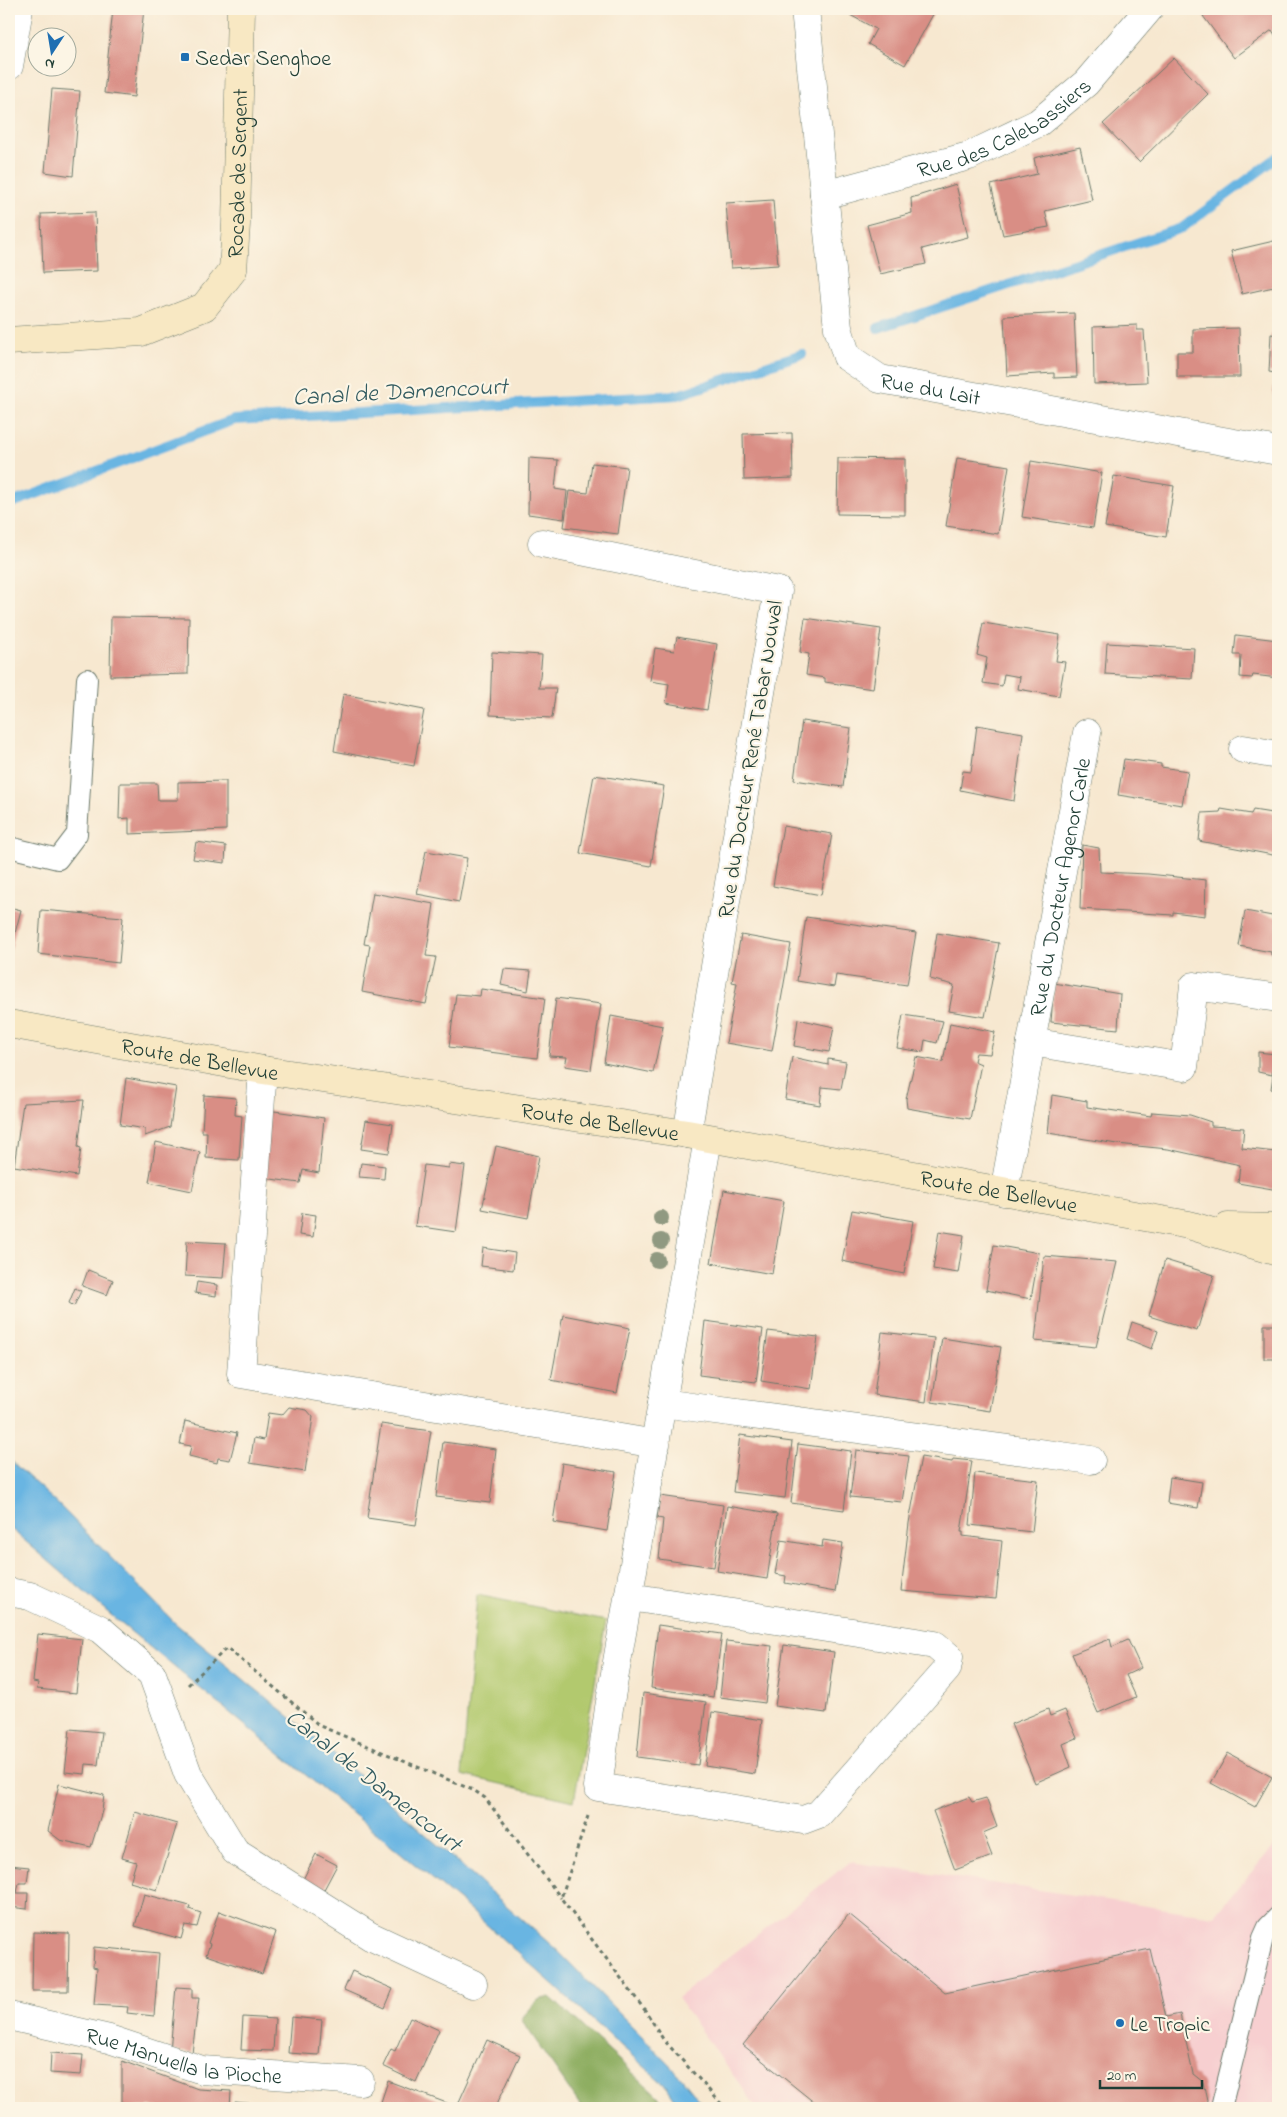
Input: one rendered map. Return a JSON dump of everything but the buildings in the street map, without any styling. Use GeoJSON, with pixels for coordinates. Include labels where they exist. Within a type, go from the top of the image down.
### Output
{"type":"FeatureCollection","features":[{"type":"Feature","properties":{"kind":"main road","name":"Rocade de Sergent"},"geometry":{"type":"LineString","coordinates":[[9,341],[141,332],[204,307],[233,270],[236,224],[241,9]]}},
{"type":"Feature","properties":{"kind":"main road","name":"Route de Bellevue"},"geometry":{"type":"LineString","coordinates":[[9,1024],[262,1070],[698,1136],[1188,1225],[1278,1252]]}},
{"type":"Feature","properties":{"kind":"main road","name":"Route de Bellevue"},"geometry":{"type":"LineString","coordinates":[[1188,1225],[1278,1228]]}},
{"type":"Feature","properties":{"kind":"street"},"geometry":{"type":"LineString","coordinates":[[9,66],[19,9]]}},
{"type":"Feature","properties":{"kind":"street","name":"Rue du Lait"},"geometry":{"type":"LineString","coordinates":[[805,9],[838,328],[847,357],[880,378],[1278,451]]}},
{"type":"Feature","properties":{"kind":"street","name":"Rue des Calebassiers"},"geometry":{"type":"LineString","coordinates":[[824,195],[969,156],[1038,123],[1086,83],[1149,9]]}},
{"type":"Feature","properties":{"kind":"street","name":"Rue du Docteur René Tabar Nouval"},"geometry":{"type":"LineString","coordinates":[[542,543],[778,591],[698,1136]]}},
{"type":"Feature","properties":{"kind":"street","name":"Rue du Docteur Agenor Carle"},"geometry":{"type":"LineString","coordinates":[[1004,1192],[1087,733]]}},
{"type":"Feature","properties":{"kind":"street"},"geometry":{"type":"LineString","coordinates":[[1243,749],[1278,755]]}},
{"type":"Feature","properties":{"kind":"street"},"geometry":{"type":"LineString","coordinates":[[1031,1042],[1184,1067],[1194,986],[1278,998]]}},
{"type":"Feature","properties":{"kind":"street"},"geometry":{"type":"LineString","coordinates":[[262,1070],[242,1374],[656,1444]]}},
{"type":"Feature","properties":{"kind":"street"},"geometry":{"type":"LineString","coordinates":[[630,1597],[935,1645],[949,1657],[947,1669],[820,1814],[803,1820],[598,1787],[609,1708],[656,1444],[698,1136]]}},
{"type":"Feature","properties":{"kind":"street"},"geometry":{"type":"LineString","coordinates":[[662,1403],[1090,1460]]}},
{"type":"Feature","properties":{"kind":"street"},"geometry":{"type":"LineString","coordinates":[[9,1592],[30,1596],[100,1629],[152,1674],[188,1774],[235,1851],[370,1936],[473,1984]]}},
{"type":"Feature","properties":{"kind":"street","name":"Rue Manuella la Pioche"},"geometry":{"type":"LineString","coordinates":[[9,2016],[109,2039],[202,2070],[360,2081]]}},
{"type":"Feature","properties":{"kind":"lane"},"geometry":{"type":"LineString","coordinates":[[9,847],[58,859],[77,834],[86,679]]}},
{"type":"Feature","properties":{"kind":"lane"},"geometry":{"type":"LineString","coordinates":[[1221,2108],[1263,1938],[1268,1927],[1278,1917]]}},
{"type":"Feature","properties":{"kind":"path"},"geometry":{"type":"LineString","coordinates":[[190,1684],[228,1648],[320,1726],[475,1791],[485,1798],[647,2013],[662,2039],[725,2108]]}},
{"type":"Feature","properties":{"kind":"path"},"geometry":{"type":"LineString","coordinates":[[561,1898],[598,1787]]}},
{"type":"Feature","properties":{"kind":"shaded area"},"geometry":{"type":"Polygon","coordinates":[[[1278,1841],[1278,2108],[757,2108],[677,1998],[850,1862],[1214,1916],[1278,1841]]]}},
{"type":"Feature","properties":{"kind":"green space"},"geometry":{"type":"Polygon","coordinates":[[[477,1595],[606,1621],[574,1801],[462,1775],[477,1595]]]}},
{"type":"Feature","properties":{"kind":"green space"},"geometry":{"type":"Polygon","coordinates":[[[550,1997],[658,2096],[666,2108],[582,2108],[521,2019],[538,2000],[550,1997]]]}},
{"type":"Feature","properties":{"kind":"water"},"geometry":{"type":"Polygon","coordinates":[[[9,1459],[60,1506],[176,1624],[330,1750],[559,1952],[675,2070],[706,2108],[681,2108],[667,2087],[468,1908],[118,1621],[9,1527],[9,1459]]]}},
{"type":"Feature","properties":{"kind":"waterway"},"geometry":{"type":"LineString","coordinates":[[878,328],[1182,228],[1278,157]]}},
{"type":"Feature","properties":{"kind":"waterway","name":"Canal de Damencourt"},"geometry":{"type":"LineString","coordinates":[[9,504],[234,420],[678,395],[802,354]]}},
{"type":"Feature","properties":{"kind":"place","name":"Sedar Senghoe"},"geometry":{"type":"Point","coordinates":[185,57]}},
{"type":"Feature","properties":{"kind":"place","name":"Le Tropic"},"geometry":{"type":"Point","coordinates":[1120,2023]}}]}
